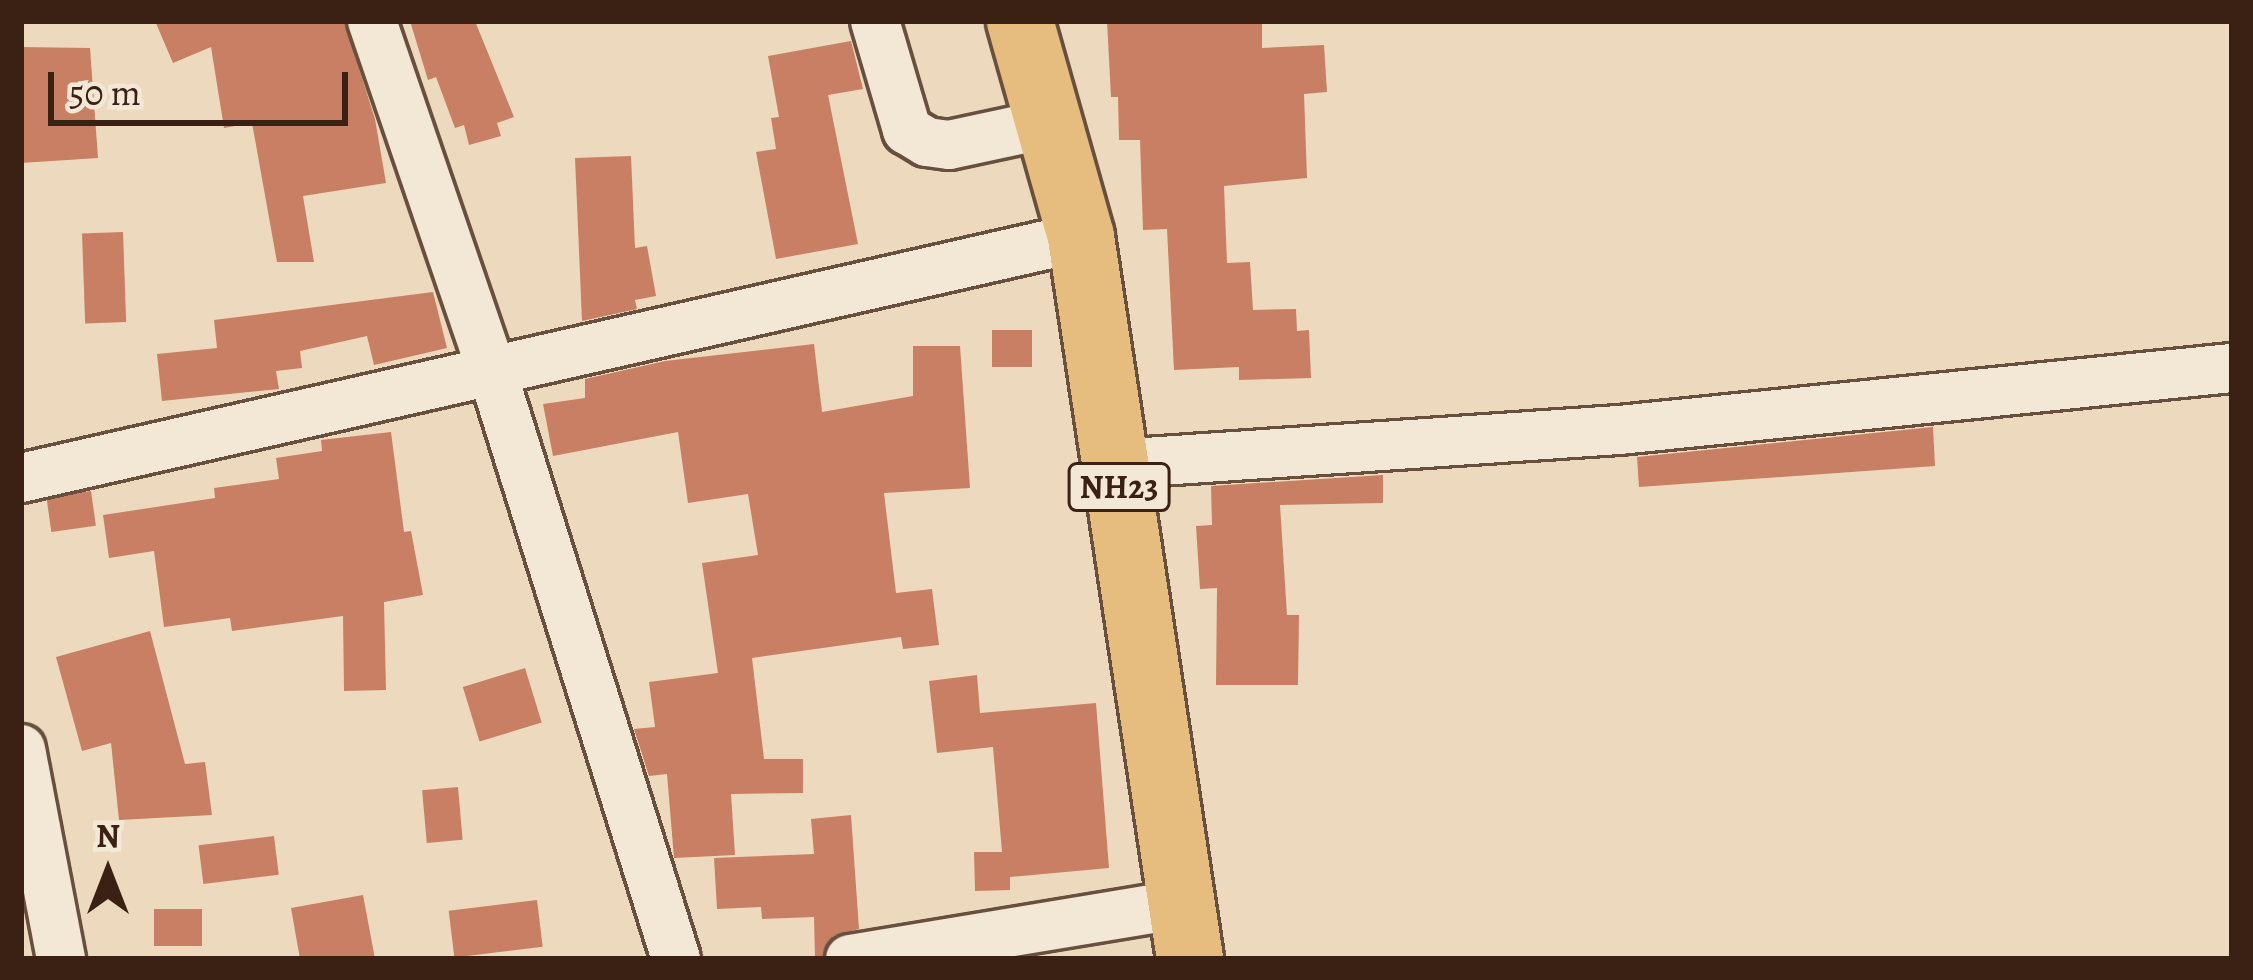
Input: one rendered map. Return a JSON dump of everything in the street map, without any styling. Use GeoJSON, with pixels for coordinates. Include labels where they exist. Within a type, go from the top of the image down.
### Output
{"type":"FeatureCollection","features":[{"type":"Feature","properties":{"kind":"highway","name":"NH23"},"geometry":{"type":"LineString","coordinates":[[1020,21],[1081,237],[1186,932]]}},
{"type":"Feature","properties":{"kind":"street"},"geometry":{"type":"LineString","coordinates":[[372,21],[492,371],[676,959]]}},
{"type":"Feature","properties":{"kind":"street"},"geometry":{"type":"LineString","coordinates":[[875,21],[907,130],[927,142],[949,145],[1052,123]]}},
{"type":"Feature","properties":{"kind":"street"},"geometry":{"type":"LineString","coordinates":[[21,478],[1081,237]]}},
{"type":"Feature","properties":{"kind":"street"},"geometry":{"type":"LineString","coordinates":[[1115,464],[1619,430],[2232,368]]}},
{"type":"Feature","properties":{"kind":"street"},"geometry":{"type":"LineString","coordinates":[[21,749],[61,959]]}},
{"type":"Feature","properties":{"kind":"street"},"geometry":{"type":"LineString","coordinates":[[850,959],[1186,932]]}},
{"type":"Feature","properties":{"kind":"building"},"geometry":{"type":"Polygon","coordinates":[[[155,21],[344,21],[375,119],[386,183],[303,196],[314,262],[277,262],[252,123],[224,128],[211,47],[173,63],[155,21]]]}},
{"type":"Feature","properties":{"kind":"building"},"geometry":{"type":"Polygon","coordinates":[[[410,21],[475,21],[514,117],[497,123],[501,136],[469,145],[464,125],[455,128],[436,77],[428,80],[410,21]]]}},
{"type":"Feature","properties":{"kind":"building"},"geometry":{"type":"Polygon","coordinates":[[[1107,21],[1262,21],[1262,48],[1324,45],[1327,92],[1304,94],[1307,178],[1224,186],[1227,263],[1250,262],[1253,310],[1296,309],[1297,331],[1309,330],[1311,378],[1239,380],[1239,367],[1174,370],[1167,229],[1143,230],[1140,140],[1119,140],[1118,97],[1111,97],[1107,21]]]}},
{"type":"Feature","properties":{"kind":"building"},"geometry":{"type":"Polygon","coordinates":[[[851,41],[863,89],[828,95],[858,244],[776,259],[756,152],[776,149],[771,118],[779,117],[768,56],[851,41]]]}},
{"type":"Feature","properties":{"kind":"building"},"geometry":{"type":"Polygon","coordinates":[[[21,47],[90,48],[98,158],[21,163],[21,47]]]}},
{"type":"Feature","properties":{"kind":"building"},"geometry":{"type":"Polygon","coordinates":[[[631,156],[635,248],[647,246],[656,296],[635,300],[637,309],[582,321],[575,158],[631,156]]]}},
{"type":"Feature","properties":{"kind":"building"},"geometry":{"type":"Polygon","coordinates":[[[123,232],[126,322],[85,323],[82,233],[123,232]]]}},
{"type":"Feature","properties":{"kind":"building"},"geometry":{"type":"Polygon","coordinates":[[[433,292],[447,348],[374,365],[367,336],[300,351],[302,368],[276,371],[279,389],[162,401],[157,354],[217,348],[214,320],[433,292]]]}},
{"type":"Feature","properties":{"kind":"building"},"geometry":{"type":"Polygon","coordinates":[[[992,330],[1032,330],[1032,367],[992,367],[992,330]]]}},
{"type":"Feature","properties":{"kind":"building"},"geometry":{"type":"Polygon","coordinates":[[[814,344],[822,412],[913,396],[913,346],[960,346],[970,488],[884,493],[896,593],[932,589],[939,645],[903,649],[901,637],[752,658],[764,759],[803,759],[803,793],[731,794],[735,855],[674,858],[667,774],[649,776],[634,729],[655,727],[649,682],[718,673],[702,563],[758,555],[748,494],[688,503],[678,432],[553,456],[543,404],[585,398],[585,379],[665,361],[814,344]]]}},
{"type":"Feature","properties":{"kind":"building"},"geometry":{"type":"Polygon","coordinates":[[[1933,427],[1935,466],[1639,487],[1637,457],[1933,427]]]}},
{"type":"Feature","properties":{"kind":"building"},"geometry":{"type":"Polygon","coordinates":[[[391,432],[404,532],[411,531],[423,595],[384,602],[386,690],[344,691],[343,616],[232,631],[230,618],[164,627],[154,551],[109,558],[103,515],[215,498],[214,488],[279,479],[276,458],[322,451],[321,440],[391,432]]]}},
{"type":"Feature","properties":{"kind":"building"},"geometry":{"type":"Polygon","coordinates":[[[1383,475],[1383,503],[1280,505],[1287,615],[1299,615],[1298,685],[1216,685],[1217,588],[1200,589],[1196,526],[1212,525],[1211,486],[1383,475]]]}},
{"type":"Feature","properties":{"kind":"building"},"geometry":{"type":"Polygon","coordinates":[[[91,491],[96,526],[51,532],[46,497],[91,491]]]}},
{"type":"Feature","properties":{"kind":"building"},"geometry":{"type":"Polygon","coordinates":[[[150,631],[185,764],[205,762],[212,815],[119,820],[111,743],[82,751],[56,657],[150,631]]]}},
{"type":"Feature","properties":{"kind":"building"},"geometry":{"type":"Polygon","coordinates":[[[525,668],[542,723],[480,742],[463,687],[525,668]]]}},
{"type":"Feature","properties":{"kind":"building"},"geometry":{"type":"Polygon","coordinates":[[[977,675],[980,713],[1096,703],[1109,868],[1010,877],[1010,890],[975,891],[974,852],[1002,852],[993,747],[937,753],[929,681],[977,675]]]}},
{"type":"Feature","properties":{"kind":"building"},"geometry":{"type":"Polygon","coordinates":[[[458,787],[463,840],[427,843],[422,790],[458,787]]]}},
{"type":"Feature","properties":{"kind":"building"},"geometry":{"type":"Polygon","coordinates":[[[851,815],[859,929],[833,936],[822,959],[815,959],[814,917],[762,919],[761,907],[717,909],[714,858],[814,854],[811,819],[851,815]]]}},
{"type":"Feature","properties":{"kind":"building"},"geometry":{"type":"Polygon","coordinates":[[[274,836],[279,875],[203,884],[199,845],[274,836]]]}},
{"type":"Feature","properties":{"kind":"building"},"geometry":{"type":"Polygon","coordinates":[[[363,895],[375,959],[300,959],[291,908],[363,895]]]}},
{"type":"Feature","properties":{"kind":"building"},"geometry":{"type":"Polygon","coordinates":[[[537,900],[543,947],[454,957],[449,911],[537,900]]]}},
{"type":"Feature","properties":{"kind":"building"},"geometry":{"type":"Polygon","coordinates":[[[154,909],[202,909],[202,946],[154,946],[154,909]]]}}]}
